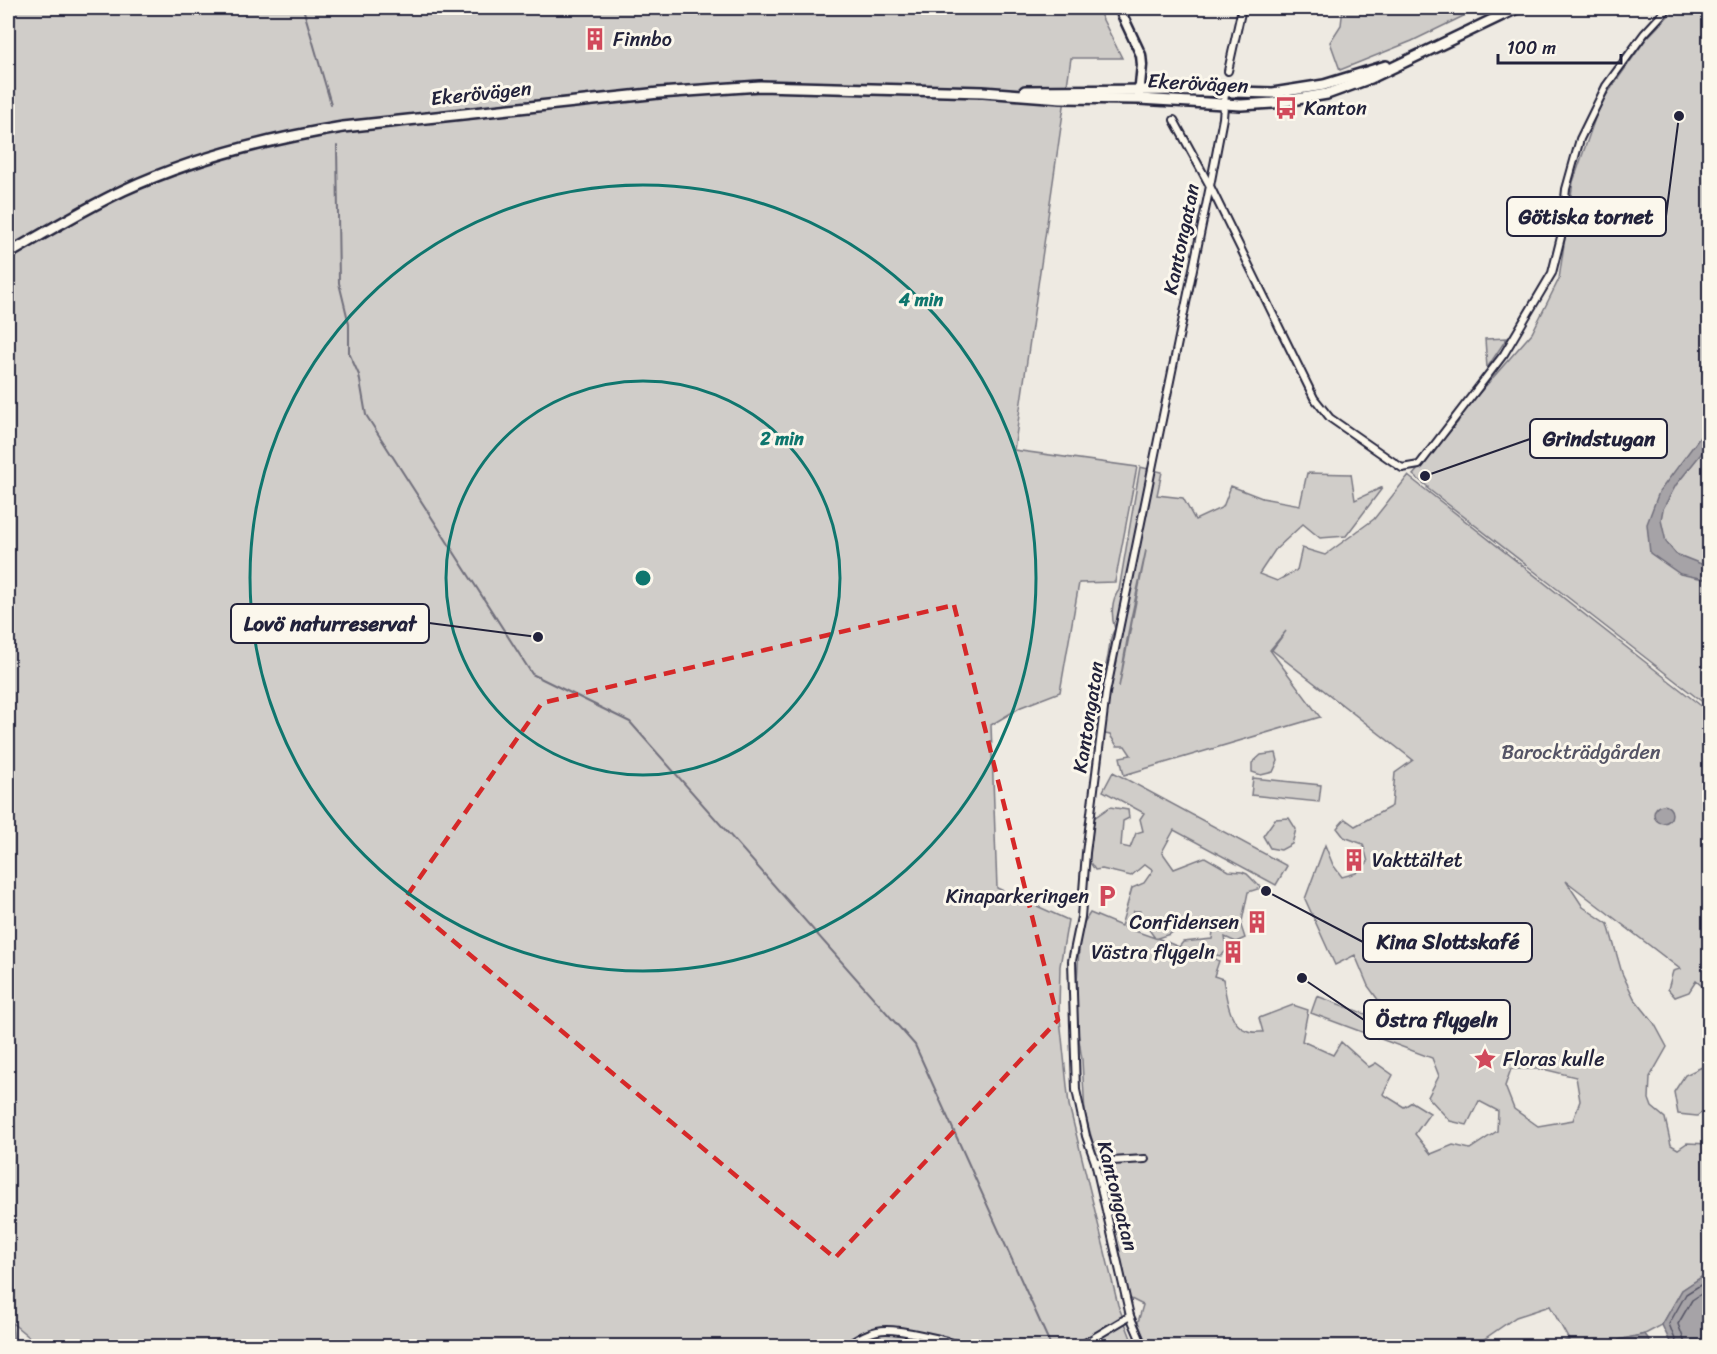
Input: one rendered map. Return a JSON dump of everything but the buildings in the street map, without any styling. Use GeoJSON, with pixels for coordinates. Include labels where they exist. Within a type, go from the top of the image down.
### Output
{"type":"FeatureCollection","features":[{"type":"Feature","properties":{"kind":"main road","name":"Ekerövägen"},"geometry":{"type":"LineString","coordinates":[[1139,95],[1223,103],[1273,104],[1327,94],[1371,78],[1517,8]]}},
{"type":"Feature","properties":{"kind":"main road","name":"Ekerövägen"},"geometry":{"type":"LineString","coordinates":[[8,254],[94,205],[164,174],[238,150],[344,126],[716,88],[760,86],[984,92],[1061,98],[1282,92],[1324,85],[1403,62]]}},
{"type":"Feature","properties":{"kind":"street"},"geometry":{"type":"LineString","coordinates":[[1119,8],[1140,55],[1142,65],[1139,95]]}},
{"type":"Feature","properties":{"kind":"street"},"geometry":{"type":"LineString","coordinates":[[1228,71],[1242,8]]}},
{"type":"Feature","properties":{"kind":"street"},"geometry":{"type":"LineString","coordinates":[[1174,120],[1210,186],[1314,398],[1330,418],[1402,468],[1419,465],[1504,354],[1552,273],[1561,237],[1566,189],[1580,139],[1606,86],[1644,34],[1668,8]]}},
{"type":"Feature","properties":{"kind":"street","name":"Kantongatan"},"geometry":{"type":"LineString","coordinates":[[1143,1347],[1130,1316],[1076,1090],[1072,962],[1081,917],[1086,853],[1107,693],[1210,186],[1225,93]]}},
{"type":"Feature","properties":{"kind":"street"},"geometry":{"type":"LineString","coordinates":[[1095,1162],[1145,1159]]}},
{"type":"Feature","properties":{"kind":"street"},"geometry":{"type":"LineString","coordinates":[[1080,1347],[1130,1316]]}},
{"type":"Feature","properties":{"kind":"street"},"geometry":{"type":"LineString","coordinates":[[847,1347],[860,1336],[884,1330],[918,1335],[960,1347]]}},
{"type":"Feature","properties":{"kind":"highlighted area"},"geometry":{"type":"Polygon","coordinates":[[[954,605],[1058,1020],[835,1258],[404,900],[542,703],[954,605]]]}},
{"type":"Feature","properties":{"kind":"green space"},"geometry":{"type":"Polygon","coordinates":[[[8,8],[1097,8],[1122,58],[1071,58],[1014,450],[1137,467],[1115,582],[1079,583],[1060,692],[1021,707],[991,725],[997,888],[1068,920],[1060,966],[1059,1009],[1069,1105],[1118,1305],[1134,1346],[40,1346],[12,1323],[14,1346],[8,1346],[8,8]]]}},
{"type":"Feature","properties":{"kind":"green space"},"geometry":{"type":"Polygon","coordinates":[[[1343,8],[1480,8],[1412,41],[1340,70],[1330,42],[1341,25],[1343,8]]]}},
{"type":"Feature","properties":{"kind":"green space"},"geometry":{"type":"Polygon","coordinates":[[[1676,8],[1709,8],[1709,707],[1413,475],[1458,422],[1461,414],[1532,333],[1559,279],[1573,182],[1600,104],[1646,39],[1676,8]]]}},
{"type":"Feature","properties":{"kind":"green space"},"geometry":{"type":"Polygon","coordinates":[[[1507,338],[1487,368],[1485,339],[1507,338]]]}},
{"type":"Feature","properties":{"kind":"green space","name":"Barockträdgården"},"geometry":{"type":"Polygon","coordinates":[[[1140,467],[1162,472],[1157,495],[1183,498],[1195,520],[1223,507],[1231,486],[1262,498],[1300,505],[1307,473],[1351,474],[1355,500],[1383,487],[1346,536],[1320,538],[1303,524],[1275,550],[1259,574],[1277,581],[1297,570],[1302,548],[1325,555],[1374,519],[1408,476],[1709,712],[1709,992],[1696,981],[1689,992],[1675,997],[1668,989],[1673,971],[1680,969],[1566,881],[1583,907],[1608,924],[1622,973],[1634,998],[1654,1023],[1667,1047],[1650,1077],[1649,1099],[1652,1107],[1665,1118],[1671,1145],[1678,1149],[1687,1143],[1709,1144],[1709,1272],[1682,1290],[1662,1325],[1645,1334],[1619,1340],[1613,1346],[1513,1346],[1535,1340],[1554,1344],[1569,1340],[1550,1306],[1516,1317],[1474,1346],[1147,1346],[1138,1322],[1143,1305],[1129,1298],[1106,1191],[1085,1114],[1082,1060],[1075,1012],[1079,950],[1077,933],[1090,913],[1121,926],[1132,888],[1144,883],[1153,870],[1145,864],[1131,876],[1102,869],[1095,870],[1089,861],[1094,818],[1110,807],[1128,810],[1129,818],[1123,821],[1121,846],[1130,848],[1136,833],[1143,831],[1140,819],[1144,813],[1103,791],[1113,772],[1287,866],[1276,885],[1174,830],[1162,852],[1174,869],[1205,857],[1229,871],[1247,874],[1261,888],[1248,892],[1241,926],[1245,938],[1236,942],[1225,937],[1227,950],[1221,956],[1216,955],[1213,958],[1219,961],[1214,976],[1223,979],[1236,1023],[1251,1032],[1263,1032],[1259,1018],[1293,1005],[1308,1010],[1302,1041],[1333,1055],[1341,1042],[1369,1067],[1376,1063],[1393,1075],[1383,1094],[1404,1107],[1412,1102],[1430,1113],[1415,1134],[1431,1154],[1453,1145],[1470,1149],[1497,1131],[1498,1111],[1479,1101],[1467,1125],[1450,1121],[1428,1097],[1439,1076],[1432,1058],[1311,1013],[1317,996],[1365,1014],[1379,1001],[1368,986],[1355,955],[1335,965],[1305,899],[1325,845],[1333,865],[1342,877],[1356,873],[1368,862],[1363,844],[1344,837],[1337,828],[1345,819],[1355,826],[1392,806],[1395,773],[1413,760],[1272,650],[1286,631],[1270,650],[1320,717],[1124,775],[1120,757],[1131,755],[1125,746],[1117,746],[1110,735],[1095,732],[1110,642],[1115,629],[1113,604],[1119,590],[1140,467]],[[1146,550],[1130,623],[1119,687],[1146,550]],[[1134,911],[1124,927],[1155,938],[1142,920],[1140,911],[1134,911]],[[1212,923],[1200,929],[1178,928],[1170,934],[1157,938],[1179,947],[1183,942],[1212,939],[1213,931],[1219,929],[1212,923]],[[1511,1069],[1505,1086],[1514,1109],[1538,1126],[1573,1120],[1580,1101],[1576,1077],[1543,1069],[1511,1069]]]}},
{"type":"Feature","properties":{"kind":"green space"},"geometry":{"type":"Polygon","coordinates":[[[1276,753],[1278,761],[1273,772],[1261,775],[1252,772],[1252,763],[1261,755],[1276,753]]]}},
{"type":"Feature","properties":{"kind":"green space"},"geometry":{"type":"Polygon","coordinates":[[[1253,778],[1321,785],[1319,802],[1251,795],[1253,778]]]}},
{"type":"Feature","properties":{"kind":"green space"},"geometry":{"type":"Polygon","coordinates":[[[1289,818],[1296,829],[1292,844],[1281,850],[1270,848],[1263,836],[1275,819],[1289,818]]]}},
{"type":"Feature","properties":{"kind":"green space"},"geometry":{"type":"Polygon","coordinates":[[[1702,1067],[1709,1081],[1709,1107],[1697,1116],[1678,1114],[1674,1092],[1685,1075],[1702,1067]]]}},
{"type":"Feature","properties":{"kind":"water"},"geometry":{"type":"Polygon","coordinates":[[[1709,425],[1709,444],[1676,485],[1663,509],[1661,520],[1666,542],[1676,554],[1709,567],[1709,580],[1680,574],[1650,553],[1647,524],[1659,492],[1709,425]]]}},
{"type":"Feature","properties":{"kind":"water"},"geometry":{"type":"Polygon","coordinates":[[[1663,805],[1669,808],[1672,814],[1669,820],[1663,823],[1657,820],[1654,814],[1657,808],[1663,805]]]}},
{"type":"Feature","properties":{"kind":"water"},"geometry":{"type":"Polygon","coordinates":[[[1709,1272],[1709,1346],[1668,1346],[1671,1344],[1662,1325],[1682,1290],[1709,1272]]]}},
{"type":"Feature","properties":{"kind":"water"},"geometry":{"type":"Polygon","coordinates":[[[1645,1334],[1653,1346],[1613,1346],[1619,1340],[1645,1334]]]}},
{"type":"Feature","properties":{"kind":"waterway"},"geometry":{"type":"LineString","coordinates":[[303,8],[331,104]]}},
{"type":"Feature","properties":{"kind":"waterway"},"geometry":{"type":"LineString","coordinates":[[337,146],[339,283],[349,324],[349,353],[359,375],[366,415],[532,674],[630,722],[915,1045],[1051,1346]]}},
{"type":"Feature","properties":{"kind":"place","name":"Finnbo"},"geometry":{"type":"Point","coordinates":[595,39]}},
{"type":"Feature","properties":{"kind":"place","name":"Kanton"},"geometry":{"type":"Point","coordinates":[1286,108]}},
{"type":"Feature","properties":{"kind":"place","name":"Götiska tornet"},"geometry":{"type":"Point","coordinates":[1679,116]}},
{"type":"Feature","properties":{"kind":"place","name":"Grindstugan"},"geometry":{"type":"Point","coordinates":[1425,476]}},
{"type":"Feature","properties":{"kind":"place","name":"Lovö naturreservat"},"geometry":{"type":"Point","coordinates":[538,637]}},
{"type":"Feature","properties":{"kind":"place","name":"Vakttältet"},"geometry":{"type":"Point","coordinates":[1354,860]}},
{"type":"Feature","properties":{"kind":"place","name":"Kina Slottskafé"},"geometry":{"type":"Point","coordinates":[1266,891]}},
{"type":"Feature","properties":{"kind":"place","name":"Kinaparkeringen"},"geometry":{"type":"Point","coordinates":[1107,896]}},
{"type":"Feature","properties":{"kind":"place","name":"Confidensen"},"geometry":{"type":"Point","coordinates":[1257,922]}},
{"type":"Feature","properties":{"kind":"place","name":"Västra flygeln"},"geometry":{"type":"Point","coordinates":[1233,952]}},
{"type":"Feature","properties":{"kind":"place","name":"Östra flygeln"},"geometry":{"type":"Point","coordinates":[1302,978]}},
{"type":"Feature","properties":{"kind":"place","name":"Floras kulle"},"geometry":{"type":"Point","coordinates":[1485,1059]}}]}
